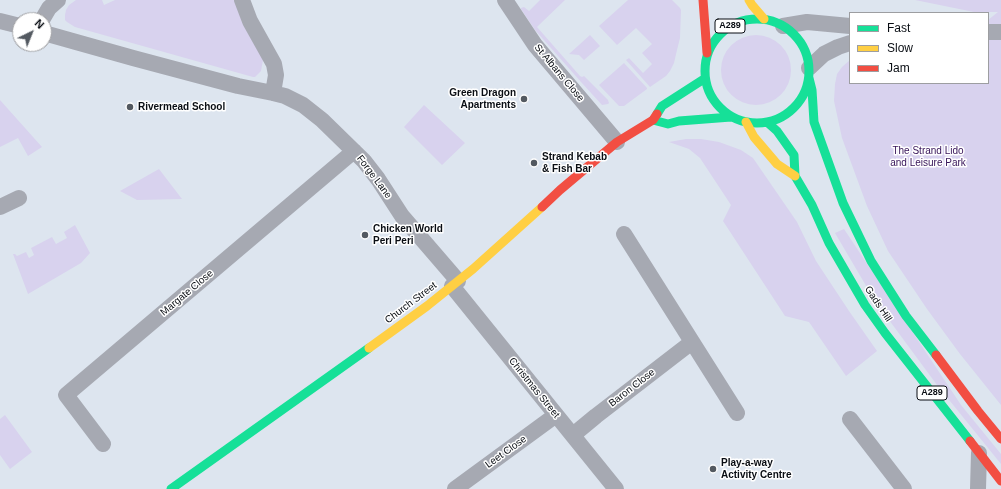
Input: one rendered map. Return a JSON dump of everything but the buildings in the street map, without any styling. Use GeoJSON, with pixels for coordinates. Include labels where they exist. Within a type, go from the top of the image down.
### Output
{"type":"FeatureCollection","features":[{"type":"Feature","properties":{"kind":"main road","name":"A289"},"geometry":{"type":"LineString","coordinates":[[703,0],[707,53]]}},
{"type":"Feature","properties":{"kind":"main road","name":"A289"},"geometry":{"type":"LineString","coordinates":[[749,0],[764,19]]}},
{"type":"Feature","properties":{"kind":"main road","name":"A289"},"geometry":{"type":"LineString","coordinates":[[753,19],[764,19],[774,22],[783,26],[796,37],[805,51],[809,73],[806,90],[800,101],[791,111],[768,123],[757,124],[731,117],[718,107],[709,94],[704,79],[704,65],[707,53],[720,33],[730,26],[741,21],[753,19]]}},
{"type":"Feature","properties":{"kind":"main road","name":"Gads Hill"},"geometry":{"type":"LineString","coordinates":[[809,73],[812,90],[814,122],[843,203],[871,261],[906,316],[1001,439]]}},
{"type":"Feature","properties":{"kind":"main road","name":"Church Street"},"geometry":{"type":"LineString","coordinates":[[171,489],[455,284],[617,142],[653,120],[662,106],[704,79]]}},
{"type":"Feature","properties":{"kind":"main road"},"geometry":{"type":"LineString","coordinates":[[653,120],[668,124],[679,121],[731,117]]}},
{"type":"Feature","properties":{"kind":"main road"},"geometry":{"type":"LineString","coordinates":[[746,122],[754,137],[777,164],[795,176]]}},
{"type":"Feature","properties":{"kind":"main road","name":"Gads Hill"},"geometry":{"type":"LineString","coordinates":[[768,123],[777,131],[794,155],[795,176],[812,205],[829,244],[865,305],[885,333],[1001,480]]}},
{"type":"Feature","properties":{"kind":"street"},"geometry":{"type":"LineString","coordinates":[[47,12],[58,0]]}},
{"type":"Feature","properties":{"kind":"street"},"geometry":{"type":"LineString","coordinates":[[242,0],[250,21],[274,64],[276,75],[273,93]]}},
{"type":"Feature","properties":{"kind":"street","name":"St Albans Close"},"geometry":{"type":"LineString","coordinates":[[505,0],[534,45],[617,142]]}},
{"type":"Feature","properties":{"kind":"street"},"geometry":{"type":"LineString","coordinates":[[0,21],[12,24]]}},
{"type":"Feature","properties":{"kind":"street"},"geometry":{"type":"LineString","coordinates":[[783,26],[807,22],[849,26]]}},
{"type":"Feature","properties":{"kind":"street"},"geometry":{"type":"LineString","coordinates":[[989,32],[1001,32]]}},
{"type":"Feature","properties":{"kind":"street","name":"Forge Lane"},"geometry":{"type":"LineString","coordinates":[[52,35],[238,86],[273,93],[294,100],[310,110],[354,151],[378,179],[402,216],[455,284]]}},
{"type":"Feature","properties":{"kind":"street"},"geometry":{"type":"LineString","coordinates":[[809,73],[824,54],[849,43]]}},
{"type":"Feature","properties":{"kind":"street","name":"Margate Close"},"geometry":{"type":"LineString","coordinates":[[103,444],[66,395],[354,151]]}},
{"type":"Feature","properties":{"kind":"street"},"geometry":{"type":"LineString","coordinates":[[0,207],[19,198]]}},
{"type":"Feature","properties":{"kind":"street"},"geometry":{"type":"LineString","coordinates":[[624,234],[737,413]]}},
{"type":"Feature","properties":{"kind":"street","name":"Christmas Street"},"geometry":{"type":"LineString","coordinates":[[455,284],[556,415],[616,489]]}},
{"type":"Feature","properties":{"kind":"street","name":"Baron Close"},"geometry":{"type":"LineString","coordinates":[[573,435],[692,342]]}},
{"type":"Feature","properties":{"kind":"street","name":"Leet Close"},"geometry":{"type":"LineString","coordinates":[[455,489],[556,415]]}},
{"type":"Feature","properties":{"kind":"street"},"geometry":{"type":"LineString","coordinates":[[850,419],[904,489]]}},
{"type":"Feature","properties":{"kind":"street"},"geometry":{"type":"LineString","coordinates":[[978,489],[979,453]]}},
{"type":"Feature","properties":{"kind":"green space"},"geometry":{"type":"Polygon","coordinates":[[[76,0],[102,0],[104,5],[115,0],[236,0],[263,60],[261,71],[253,77],[75,27],[65,20],[65,15],[69,5],[76,0]]]}},
{"type":"Feature","properties":{"kind":"green space"},"geometry":{"type":"Polygon","coordinates":[[[540,0],[565,0],[537,27],[580,76],[584,76],[608,100],[608,104],[602,105],[535,30],[521,9],[524,7],[529,11],[540,0]]]}},
{"type":"Feature","properties":{"kind":"green space"},"geometry":{"type":"Polygon","coordinates":[[[628,0],[672,0],[681,10],[680,38],[674,63],[666,76],[650,87],[626,60],[629,58],[643,73],[652,64],[642,53],[652,44],[636,28],[617,45],[599,26],[628,0]]]}},
{"type":"Feature","properties":{"kind":"green space","name":"The Strand Lido and Leisure Park"},"geometry":{"type":"Polygon","coordinates":[[[915,0],[1001,0],[1001,405],[960,354],[927,309],[888,251],[867,206],[842,138],[834,101],[837,74],[849,61],[849,84],[989,84],[989,19],[998,12],[974,12],[915,0]]]}},
{"type":"Feature","properties":{"kind":"green space"},"geometry":{"type":"Polygon","coordinates":[[[590,35],[600,46],[584,60],[579,55],[569,54],[590,35]]]}},
{"type":"Feature","properties":{"kind":"green space"},"geometry":{"type":"Polygon","coordinates":[[[756,35],[769,38],[781,45],[788,57],[791,70],[788,83],[781,95],[769,102],[756,105],[743,102],[731,95],[724,83],[721,70],[724,57],[731,45],[743,38],[756,35]]]}},
{"type":"Feature","properties":{"kind":"green space"},"geometry":{"type":"Polygon","coordinates":[[[624,63],[647,89],[624,106],[619,106],[599,85],[624,63]]]}},
{"type":"Feature","properties":{"kind":"green space"},"geometry":{"type":"Polygon","coordinates":[[[0,100],[42,147],[28,156],[18,138],[0,147],[0,100]]]}},
{"type":"Feature","properties":{"kind":"green space"},"geometry":{"type":"Polygon","coordinates":[[[424,105],[465,143],[442,165],[404,127],[424,105]]]}},
{"type":"Feature","properties":{"kind":"green space"},"geometry":{"type":"Polygon","coordinates":[[[686,139],[701,139],[719,142],[741,150],[753,158],[797,222],[816,261],[877,351],[846,376],[809,322],[785,316],[723,221],[731,205],[700,158],[689,149],[669,142],[686,139]]]}},
{"type":"Feature","properties":{"kind":"green space"},"geometry":{"type":"Polygon","coordinates":[[[159,169],[182,199],[137,200],[120,191],[159,169]]]}},
{"type":"Feature","properties":{"kind":"green space"},"geometry":{"type":"Polygon","coordinates":[[[75,225],[90,253],[81,263],[28,294],[13,254],[17,256],[26,252],[29,258],[34,255],[31,248],[52,237],[56,244],[67,238],[64,232],[75,225]]]}},
{"type":"Feature","properties":{"kind":"green space"},"geometry":{"type":"Polygon","coordinates":[[[844,229],[961,405],[1001,454],[1001,464],[937,385],[875,301],[835,233],[844,229]]]}},
{"type":"Feature","properties":{"kind":"green space"},"geometry":{"type":"Polygon","coordinates":[[[5,415],[32,452],[10,469],[0,455],[0,419],[5,415]]]}},
{"type":"Feature","properties":{"kind":"traffic: fast"},"geometry":{"type":"LineString","coordinates":[[757,19],[777,23],[794,34],[805,51],[809,71],[805,91],[794,108],[777,119],[757,123],[737,119],[720,108],[709,91],[705,71],[709,51],[720,34],[737,23],[757,19]]}},
{"type":"Feature","properties":{"kind":"traffic: fast"},"geometry":{"type":"LineString","coordinates":[[809,78],[812,90],[814,122],[843,203],[871,261],[906,316],[936,355]]}},
{"type":"Feature","properties":{"kind":"traffic: fast"},"geometry":{"type":"LineString","coordinates":[[657,114],[662,106],[704,79]]}},
{"type":"Feature","properties":{"kind":"traffic: fast"},"geometry":{"type":"LineString","coordinates":[[653,120],[668,124],[679,121],[731,117]]}},
{"type":"Feature","properties":{"kind":"traffic: fast"},"geometry":{"type":"LineString","coordinates":[[768,123],[777,131],[794,155],[795,176],[812,205],[829,243],[865,305],[885,333],[970,441]]}},
{"type":"Feature","properties":{"kind":"traffic: fast"},"geometry":{"type":"LineString","coordinates":[[171,489],[369,348]]}},
{"type":"Feature","properties":{"kind":"traffic: slow"},"geometry":{"type":"LineString","coordinates":[[749,0],[764,19]]}},
{"type":"Feature","properties":{"kind":"traffic: slow"},"geometry":{"type":"LineString","coordinates":[[746,122],[754,137],[777,164],[795,176]]}},
{"type":"Feature","properties":{"kind":"traffic: slow"},"geometry":{"type":"LineString","coordinates":[[369,348],[427,306],[473,269],[542,207]]}},
{"type":"Feature","properties":{"kind":"traffic: jam"},"geometry":{"type":"LineString","coordinates":[[703,0],[707,53]]}},
{"type":"Feature","properties":{"kind":"traffic: jam"},"geometry":{"type":"LineString","coordinates":[[542,207],[617,142],[653,120],[657,114]]}},
{"type":"Feature","properties":{"kind":"traffic: jam"},"geometry":{"type":"LineString","coordinates":[[936,355],[1001,439]]}},
{"type":"Feature","properties":{"kind":"traffic: jam"},"geometry":{"type":"LineString","coordinates":[[970,441],[1001,481]]}},
{"type":"Feature","properties":{"kind":"place","name":"Green Dragon Apartments"},"geometry":{"type":"Point","coordinates":[524,99]}},
{"type":"Feature","properties":{"kind":"place","name":"Rivermead School"},"geometry":{"type":"Point","coordinates":[130,107]}},
{"type":"Feature","properties":{"kind":"place","name":"Strand Kebab & Fish Bar"},"geometry":{"type":"Point","coordinates":[534,163]}},
{"type":"Feature","properties":{"kind":"place","name":"Chicken World Peri Peri"},"geometry":{"type":"Point","coordinates":[365,235]}},
{"type":"Feature","properties":{"kind":"place","name":"Play-a-way Activity Centre"},"geometry":{"type":"Point","coordinates":[713,469]}}]}
